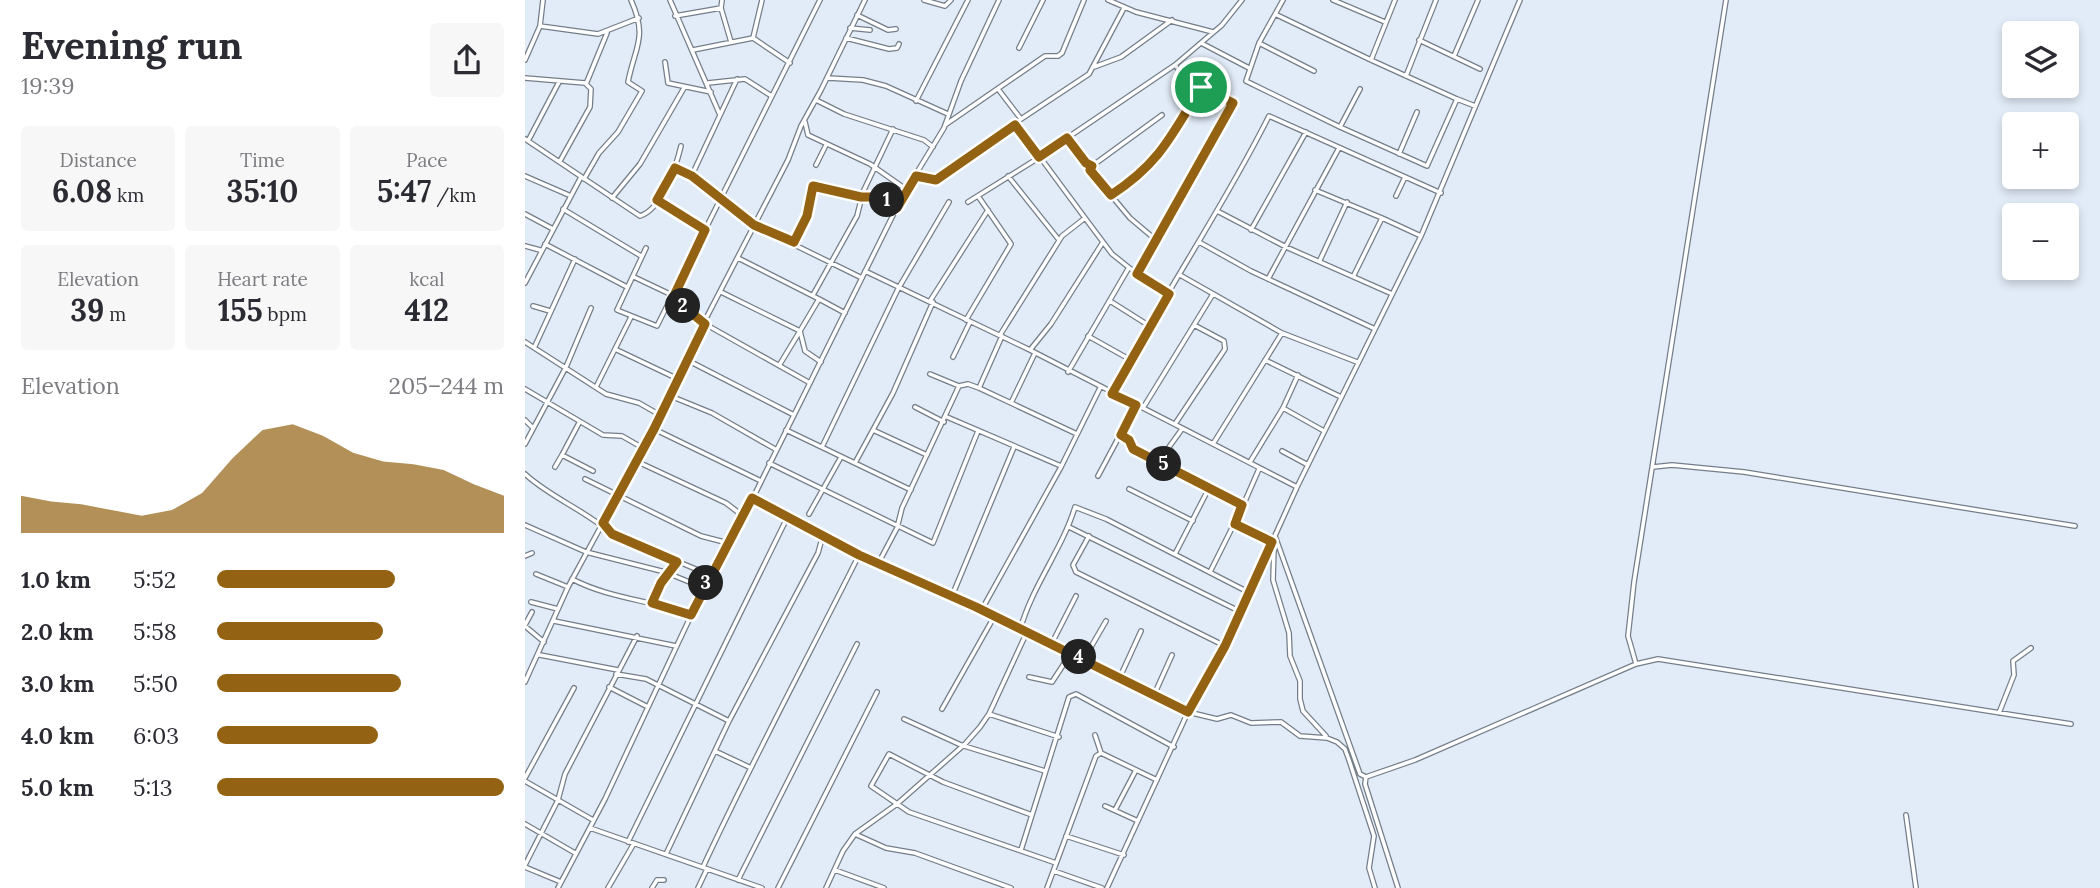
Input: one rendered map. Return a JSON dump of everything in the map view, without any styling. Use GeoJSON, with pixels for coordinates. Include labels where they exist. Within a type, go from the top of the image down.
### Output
{"type":"FeatureCollection","features":[{"type":"Feature","properties":{"kind":"street"},"geometry":{"type":"LineString","coordinates":[[525,60],[541,26],[544,0]]}},
{"type":"Feature","properties":{"kind":"street"},"geometry":{"type":"LineString","coordinates":[[525,283],[563,209],[599,153],[618,132],[642,92],[643,89],[628,82],[640,45],[639,18],[631,0]]}},
{"type":"Feature","properties":{"kind":"street"},"geometry":{"type":"LineString","coordinates":[[670,0],[720,115]]}},
{"type":"Feature","properties":{"kind":"street"},"geometry":{"type":"LineString","coordinates":[[722,0],[721,8],[731,42]]}},
{"type":"Feature","properties":{"kind":"street"},"geometry":{"type":"LineString","coordinates":[[753,38],[762,0]]}},
{"type":"Feature","properties":{"kind":"street"},"geometry":{"type":"LineString","coordinates":[[646,248],[617,310],[657,326],[820,0]]}},
{"type":"Feature","properties":{"kind":"street"},"geometry":{"type":"LineString","coordinates":[[525,682],[540,655],[568,587],[654,429],[685,359],[788,160],[804,120],[828,78],[865,0]]}},
{"type":"Feature","properties":{"kind":"street"},"geometry":{"type":"LineString","coordinates":[[924,0],[944,6],[951,0]]}},
{"type":"Feature","properties":{"kind":"street"},"geometry":{"type":"LineString","coordinates":[[916,101],[968,0]]}},
{"type":"Feature","properties":{"kind":"street"},"geometry":{"type":"LineString","coordinates":[[558,888],[635,736],[646,706],[710,575],[744,516],[897,208],[944,128],[961,81],[999,0]]}},
{"type":"Feature","properties":{"kind":"street"},"geometry":{"type":"LineString","coordinates":[[1019,48],[1043,0]]}},
{"type":"Feature","properties":{"kind":"street"},"geometry":{"type":"LineString","coordinates":[[944,128],[1045,56],[1058,56],[1062,53],[1084,0]]}},
{"type":"Feature","properties":{"kind":"street"},"geometry":{"type":"LineString","coordinates":[[1108,0],[1124,8],[1213,32]]}},
{"type":"Feature","properties":{"kind":"street"},"geometry":{"type":"LineString","coordinates":[[968,202],[1175,65],[1203,44],[1235,13],[1242,0]]}},
{"type":"Feature","properties":{"kind":"street"},"geometry":{"type":"LineString","coordinates":[[1283,0],[1259,43],[1249,68],[1247,84],[1427,166],[1457,99]]}},
{"type":"Feature","properties":{"kind":"street"},"geometry":{"type":"LineString","coordinates":[[1333,0],[1385,22]]}},
{"type":"Feature","properties":{"kind":"street"},"geometry":{"type":"LineString","coordinates":[[1371,60],[1395,0]]}},
{"type":"Feature","properties":{"kind":"street"},"geometry":{"type":"LineString","coordinates":[[1406,76],[1436,0]]}},
{"type":"Feature","properties":{"kind":"street"},"geometry":{"type":"LineString","coordinates":[[1454,57],[1478,0]]}},
{"type":"Feature","properties":{"kind":"street"},"geometry":{"type":"LineString","coordinates":[[1054,871],[1102,888],[1124,855],[1188,712],[1225,646],[1297,487],[1441,193],[1520,0]]}},
{"type":"Feature","properties":{"kind":"street"},"geometry":{"type":"LineString","coordinates":[[1636,664],[1628,636],[1673,322],[1699,183],[1700,154],[1709,119],[1708,102],[1726,0]]}},
{"type":"Feature","properties":{"kind":"street"},"geometry":{"type":"LineString","coordinates":[[675,16],[721,8]]}},
{"type":"Feature","properties":{"kind":"street"},"geometry":{"type":"LineString","coordinates":[[1094,67],[1124,8]]}},
{"type":"Feature","properties":{"kind":"street"},"geometry":{"type":"LineString","coordinates":[[857,15],[888,30],[896,29]]}},
{"type":"Feature","properties":{"kind":"street"},"geometry":{"type":"LineString","coordinates":[[1277,15],[1475,107]]}},
{"type":"Feature","properties":{"kind":"street"},"geometry":{"type":"LineString","coordinates":[[541,26],[597,34],[608,33],[639,18]]}},
{"type":"Feature","properties":{"kind":"street"},"geometry":{"type":"LineString","coordinates":[[916,176],[936,180],[1094,67],[1121,57],[1172,20]]}},
{"type":"Feature","properties":{"kind":"street"},"geometry":{"type":"LineString","coordinates":[[851,28],[870,30]]}},
{"type":"Feature","properties":{"kind":"street"},"geometry":{"type":"LineString","coordinates":[[585,86],[608,33]]}},
{"type":"Feature","properties":{"kind":"street"},"geometry":{"type":"LineString","coordinates":[[597,34],[602,43]]}},
{"type":"Feature","properties":{"kind":"street"},"geometry":{"type":"LineString","coordinates":[[693,50],[753,38],[790,63]]}},
{"type":"Feature","properties":{"kind":"street"},"geometry":{"type":"LineString","coordinates":[[846,38],[889,50],[897,48],[899,44]]}},
{"type":"Feature","properties":{"kind":"street"},"geometry":{"type":"LineString","coordinates":[[1419,40],[1480,69]]}},
{"type":"Feature","properties":{"kind":"street"},"geometry":{"type":"LineString","coordinates":[[1259,43],[1314,71]]}},
{"type":"Feature","properties":{"kind":"street"},"geometry":{"type":"LineString","coordinates":[[1203,44],[1249,68]]}},
{"type":"Feature","properties":{"kind":"street"},"geometry":{"type":"LineString","coordinates":[[665,62],[667,82],[684,88],[712,92]]}},
{"type":"Feature","properties":{"kind":"street"},"geometry":{"type":"LineString","coordinates":[[1137,274],[1233,103],[1185,78],[1175,65]]}},
{"type":"Feature","properties":{"kind":"street"},"geometry":{"type":"LineString","coordinates":[[525,78],[591,89],[590,107],[561,161]]}},
{"type":"Feature","properties":{"kind":"street"},"geometry":{"type":"LineString","coordinates":[[828,78],[863,80],[886,86],[949,114]]}},
{"type":"Feature","properties":{"kind":"street"},"geometry":{"type":"LineString","coordinates":[[708,83],[737,79],[757,83],[771,95]]}},
{"type":"Feature","properties":{"kind":"street"},"geometry":{"type":"LineString","coordinates":[[692,176],[737,79]]}},
{"type":"Feature","properties":{"kind":"street"},"geometry":{"type":"LineString","coordinates":[[559,82],[527,140],[640,216],[645,215],[657,200],[675,168],[681,146]]}},
{"type":"Feature","properties":{"kind":"street"},"geometry":{"type":"LineString","coordinates":[[1111,195],[1151,165],[1171,139],[1201,87]]}},
{"type":"Feature","properties":{"kind":"street"},"geometry":{"type":"LineString","coordinates":[[612,198],[640,164],[684,88]]}},
{"type":"Feature","properties":{"kind":"street"},"geometry":{"type":"LineString","coordinates":[[998,89],[1021,119]]}},
{"type":"Feature","properties":{"kind":"street"},"geometry":{"type":"LineString","coordinates":[[1340,127],[1360,89]]}},
{"type":"Feature","properties":{"kind":"street"},"geometry":{"type":"LineString","coordinates":[[815,100],[844,114],[924,140],[934,147]]}},
{"type":"Feature","properties":{"kind":"street"},"geometry":{"type":"LineString","coordinates":[[1399,154],[1417,112]]}},
{"type":"Feature","properties":{"kind":"street"},"geometry":{"type":"LineString","coordinates":[[1156,240],[1130,218],[1090,170],[1162,115]]}},
{"type":"Feature","properties":{"kind":"street"},"geometry":{"type":"LineString","coordinates":[[1112,394],[1129,359],[1219,212],[1269,116],[1441,193]]}},
{"type":"Feature","properties":{"kind":"street"},"geometry":{"type":"LineString","coordinates":[[804,120],[805,133]]}},
{"type":"Feature","properties":{"kind":"street"},"geometry":{"type":"LineString","coordinates":[[1015,125],[1103,242],[1128,270],[1169,294]]}},
{"type":"Feature","properties":{"kind":"street"},"geometry":{"type":"LineString","coordinates":[[813,295],[857,216],[861,197],[893,129]]}},
{"type":"Feature","properties":{"kind":"street"},"geometry":{"type":"LineString","coordinates":[[1251,230],[1306,132]]}},
{"type":"Feature","properties":{"kind":"street"},"geometry":{"type":"LineString","coordinates":[[796,138],[805,133]]}},
{"type":"Feature","properties":{"kind":"street"},"geometry":{"type":"LineString","coordinates":[[805,133],[875,169],[907,190]]}},
{"type":"Feature","properties":{"kind":"street"},"geometry":{"type":"LineString","coordinates":[[1067,138],[1086,163],[1092,166]]}},
{"type":"Feature","properties":{"kind":"street"},"geometry":{"type":"LineString","coordinates":[[816,165],[826,145]]}},
{"type":"Feature","properties":{"kind":"street"},"geometry":{"type":"LineString","coordinates":[[1268,279],[1339,148]]}},
{"type":"Feature","properties":{"kind":"street"},"geometry":{"type":"LineString","coordinates":[[675,168],[692,176],[754,225],[831,260],[862,278]]}},
{"type":"Feature","properties":{"kind":"street"},"geometry":{"type":"LineString","coordinates":[[1008,175],[1059,240]]}},
{"type":"Feature","properties":{"kind":"street"},"geometry":{"type":"LineString","coordinates":[[525,176],[571,196]]}},
{"type":"Feature","properties":{"kind":"street"},"geometry":{"type":"LineString","coordinates":[[1396,196],[1405,177]]}},
{"type":"Feature","properties":{"kind":"street"},"geometry":{"type":"LineString","coordinates":[[794,242],[807,216],[813,186],[861,197],[881,197],[897,208]]}},
{"type":"Feature","properties":{"kind":"street"},"geometry":{"type":"LineString","coordinates":[[1315,190],[1420,236]]}},
{"type":"Feature","properties":{"kind":"street"},"geometry":{"type":"LineString","coordinates":[[953,357],[968,321],[1011,246],[978,196]]}},
{"type":"Feature","properties":{"kind":"street"},"geometry":{"type":"LineString","coordinates":[[657,200],[705,230]]}},
{"type":"Feature","properties":{"kind":"street"},"geometry":{"type":"LineString","coordinates":[[822,447],[883,326],[898,289],[949,202]]}},
{"type":"Feature","properties":{"kind":"street"},"geometry":{"type":"LineString","coordinates":[[1320,260],[1347,202]]}},
{"type":"Feature","properties":{"kind":"street"},"geometry":{"type":"LineString","coordinates":[[563,209],[641,256]]}},
{"type":"Feature","properties":{"kind":"street"},"geometry":{"type":"LineString","coordinates":[[855,463],[912,355],[932,302],[988,209]]}},
{"type":"Feature","properties":{"kind":"street"},"geometry":{"type":"LineString","coordinates":[[1219,212],[1286,247],[1391,293]]}},
{"type":"Feature","properties":{"kind":"street"},"geometry":{"type":"LineString","coordinates":[[525,214],[553,229]]}},
{"type":"Feature","properties":{"kind":"street"},"geometry":{"type":"LineString","coordinates":[[979,388],[1001,336],[1059,240],[1085,218]]}},
{"type":"Feature","properties":{"kind":"street"},"geometry":{"type":"LineString","coordinates":[[1354,275],[1382,218]]}},
{"type":"Feature","properties":{"kind":"street"},"geometry":{"type":"LineString","coordinates":[[1011,404],[1032,351],[1103,242]]}},
{"type":"Feature","properties":{"kind":"street"},"geometry":{"type":"LineString","coordinates":[[1199,242],[1268,279],[1373,328]]}},
{"type":"Feature","properties":{"kind":"street"},"geometry":{"type":"LineString","coordinates":[[545,244],[627,288]]}},
{"type":"Feature","properties":{"kind":"street"},"geometry":{"type":"LineString","coordinates":[[525,246],[540,250]]}},
{"type":"Feature","properties":{"kind":"street"},"geometry":{"type":"LineString","coordinates":[[738,258],[845,313]]}},
{"type":"Feature","properties":{"kind":"street"},"geometry":{"type":"LineString","coordinates":[[535,346],[575,259]]}},
{"type":"Feature","properties":{"kind":"street"},"geometry":{"type":"LineString","coordinates":[[1067,372],[1128,270]]}},
{"type":"Feature","properties":{"kind":"street"},"geometry":{"type":"LineString","coordinates":[[865,271],[1032,351],[1067,372],[1297,487]]}},
{"type":"Feature","properties":{"kind":"street"},"geometry":{"type":"LineString","coordinates":[[1180,275],[1282,333],[1357,362]]}},
{"type":"Feature","properties":{"kind":"street"},"geometry":{"type":"LineString","coordinates":[[634,277],[673,297],[705,324],[810,383]]}},
{"type":"Feature","properties":{"kind":"street"},"geometry":{"type":"LineString","coordinates":[[721,292],[800,331],[805,351],[821,362]]}},
{"type":"Feature","properties":{"kind":"street"},"geometry":{"type":"LineString","coordinates":[[1143,408],[1214,295]]}},
{"type":"Feature","properties":{"kind":"street"},"geometry":{"type":"LineString","coordinates":[[780,364],[819,299]]}},
{"type":"Feature","properties":{"kind":"street"},"geometry":{"type":"LineString","coordinates":[[1109,301],[1149,325]]}},
{"type":"Feature","properties":{"kind":"street"},"geometry":{"type":"LineString","coordinates":[[533,306],[550,311]]}},
{"type":"Feature","properties":{"kind":"street"},"geometry":{"type":"LineString","coordinates":[[525,444],[566,368],[591,308]]}},
{"type":"Feature","properties":{"kind":"street"},"geometry":{"type":"LineString","coordinates":[[596,387],[617,350],[631,317]]}},
{"type":"Feature","properties":{"kind":"street"},"geometry":{"type":"LineString","coordinates":[[1174,424],[1225,349],[1224,341],[1194,325]]}},
{"type":"Feature","properties":{"kind":"street"},"geometry":{"type":"LineString","coordinates":[[1213,444],[1282,333]]}},
{"type":"Feature","properties":{"kind":"street"},"geometry":{"type":"LineString","coordinates":[[1088,336],[1129,359]]}},
{"type":"Feature","properties":{"kind":"street"},"geometry":{"type":"LineString","coordinates":[[525,342],[596,387],[660,415]]}},
{"type":"Feature","properties":{"kind":"street"},"geometry":{"type":"LineString","coordinates":[[617,350],[676,378]]}},
{"type":"Feature","properties":{"kind":"street"},"geometry":{"type":"LineString","coordinates":[[685,359],[794,415]]}},
{"type":"Feature","properties":{"kind":"street"},"geometry":{"type":"LineString","coordinates":[[1265,360],[1341,397]]}},
{"type":"Feature","properties":{"kind":"street"},"geometry":{"type":"LineString","coordinates":[[930,373],[959,386],[968,384],[979,388],[1077,434]]}},
{"type":"Feature","properties":{"kind":"street"},"geometry":{"type":"LineString","coordinates":[[1249,463],[1283,408],[1298,375]]}},
{"type":"Feature","properties":{"kind":"street"},"geometry":{"type":"LineString","coordinates":[[879,562],[898,528],[911,490],[946,420],[959,386]]}},
{"type":"Feature","properties":{"kind":"street"},"geometry":{"type":"LineString","coordinates":[[525,388],[606,437],[622,436],[643,448]]}},
{"type":"Feature","properties":{"kind":"street"},"geometry":{"type":"LineString","coordinates":[[981,611],[1061,467],[1100,388]]}},
{"type":"Feature","properties":{"kind":"street"},"geometry":{"type":"LineString","coordinates":[[668,395],[712,414],[775,450]]}},
{"type":"Feature","properties":{"kind":"street"},"geometry":{"type":"LineString","coordinates":[[1098,476],[1136,405]]}},
{"type":"Feature","properties":{"kind":"street"},"geometry":{"type":"LineString","coordinates":[[915,407],[1061,467]]}},
{"type":"Feature","properties":{"kind":"street"},"geometry":{"type":"LineString","coordinates":[[1283,408],[1325,432]]}},
{"type":"Feature","properties":{"kind":"street"},"geometry":{"type":"LineString","coordinates":[[525,420],[533,428]]}},
{"type":"Feature","properties":{"kind":"street"},"geometry":{"type":"LineString","coordinates":[[555,467],[579,423]]}},
{"type":"Feature","properties":{"kind":"street"},"geometry":{"type":"LineString","coordinates":[[654,429],[760,480]]}},
{"type":"Feature","properties":{"kind":"street"},"geometry":{"type":"LineString","coordinates":[[1159,461],[1182,429]]}},
{"type":"Feature","properties":{"kind":"street"},"geometry":{"type":"LineString","coordinates":[[786,430],[911,490]]}},
{"type":"Feature","properties":{"kind":"street"},"geometry":{"type":"LineString","coordinates":[[873,430],[927,455]]}},
{"type":"Feature","properties":{"kind":"street"},"geometry":{"type":"LineString","coordinates":[[769,463],[933,543],[978,431]]}},
{"type":"Feature","properties":{"kind":"street"},"geometry":{"type":"LineString","coordinates":[[1121,435],[1129,440],[1133,449],[1242,505]]}},
{"type":"Feature","properties":{"kind":"street"},"geometry":{"type":"LineString","coordinates":[[952,596],[1014,447]]}},
{"type":"Feature","properties":{"kind":"street"},"geometry":{"type":"LineString","coordinates":[[1282,451],[1308,465]]}},
{"type":"Feature","properties":{"kind":"street"},"geometry":{"type":"LineString","coordinates":[[562,455],[593,471]]}},
{"type":"Feature","properties":{"kind":"street"},"geometry":{"type":"LineString","coordinates":[[809,514],[841,457]]}},
{"type":"Feature","properties":{"kind":"street"},"geometry":{"type":"LineString","coordinates":[[636,461],[726,503],[744,516]]}},
{"type":"Feature","properties":{"kind":"street"},"geometry":{"type":"LineString","coordinates":[[1653,467],[1672,465],[1744,472],[2075,526]]}},
{"type":"Feature","properties":{"kind":"street"},"geometry":{"type":"LineString","coordinates":[[1210,572],[1235,524],[1259,468]]}},
{"type":"Feature","properties":{"kind":"street"},"geometry":{"type":"LineString","coordinates":[[525,474],[536,485],[603,523],[612,534],[710,575]]}},
{"type":"Feature","properties":{"kind":"street"},"geometry":{"type":"LineString","coordinates":[[585,479],[701,536],[728,543]]}},
{"type":"Feature","properties":{"kind":"street"},"geometry":{"type":"LineString","coordinates":[[1175,554],[1209,488]]}},
{"type":"Feature","properties":{"kind":"street"},"geometry":{"type":"LineString","coordinates":[[1129,489],[1193,521]]}},
{"type":"Feature","properties":{"kind":"street"},"geometry":{"type":"LineString","coordinates":[[752,498],[859,555],[952,596],[1026,634],[1052,643],[1188,712],[1217,719],[1231,715],[1251,723],[1281,722],[1300,736],[1327,738]]}},
{"type":"Feature","properties":{"kind":"street"},"geometry":{"type":"LineString","coordinates":[[1020,629],[1027,603],[1069,527],[1077,506],[1248,592]]}},
{"type":"Feature","properties":{"kind":"street"},"geometry":{"type":"LineString","coordinates":[[628,842],[788,516]]}},
{"type":"Feature","properties":{"kind":"street"},"geometry":{"type":"LineString","coordinates":[[525,524],[586,552],[670,573],[704,588]]}},
{"type":"Feature","properties":{"kind":"street"},"geometry":{"type":"LineString","coordinates":[[1235,524],[1272,542]]}},
{"type":"Feature","properties":{"kind":"street"},"geometry":{"type":"LineString","coordinates":[[1069,527],[1240,611]]}},
{"type":"Feature","properties":{"kind":"street"},"geometry":{"type":"LineString","coordinates":[[667,854],[729,721],[781,627],[823,535]]}},
{"type":"Feature","properties":{"kind":"street"},"geometry":{"type":"LineString","coordinates":[[1089,536],[1073,565],[1076,572],[1225,646]]}},
{"type":"Feature","properties":{"kind":"street"},"geometry":{"type":"LineString","coordinates":[[1275,536],[1343,732],[1360,774],[1366,777],[1415,760],[1636,664],[1667,659],[2071,724]]}},
{"type":"Feature","properties":{"kind":"street"},"geometry":{"type":"LineString","coordinates":[[1272,542],[1273,580],[1289,633],[1290,656],[1300,681],[1300,699],[1307,717],[1327,738],[1345,749],[1371,825],[1374,844],[1369,867],[1375,888]]}},
{"type":"Feature","properties":{"kind":"street"},"geometry":{"type":"LineString","coordinates":[[525,556],[532,553]]}},
{"type":"Feature","properties":{"kind":"street"},"geometry":{"type":"LineString","coordinates":[[698,888],[750,767],[791,693],[859,555]]}},
{"type":"Feature","properties":{"kind":"street"},"geometry":{"type":"LineString","coordinates":[[652,603],[661,583],[677,562]]}},
{"type":"Feature","properties":{"kind":"street"},"geometry":{"type":"LineString","coordinates":[[536,574],[568,587]]}},
{"type":"Feature","properties":{"kind":"street"},"geometry":{"type":"LineString","coordinates":[[572,579],[600,593],[652,603],[691,615]]}},
{"type":"Feature","properties":{"kind":"street"},"geometry":{"type":"LineString","coordinates":[[1052,643],[1076,596]]}},
{"type":"Feature","properties":{"kind":"street"},"geometry":{"type":"LineString","coordinates":[[531,602],[558,610]]}},
{"type":"Feature","properties":{"kind":"street"},"geometry":{"type":"LineString","coordinates":[[532,612],[525,625],[544,642]]}},
{"type":"Feature","properties":{"kind":"street"},"geometry":{"type":"LineString","coordinates":[[942,709],[994,617]]}},
{"type":"Feature","properties":{"kind":"street"},"geometry":{"type":"LineString","coordinates":[[554,621],[676,646]]}},
{"type":"Feature","properties":{"kind":"street"},"geometry":{"type":"LineString","coordinates":[[1084,659],[1106,621]]}},
{"type":"Feature","properties":{"kind":"street"},"geometry":{"type":"LineString","coordinates":[[1120,677],[1141,632]]}},
{"type":"Feature","properties":{"kind":"street"},"geometry":{"type":"LineString","coordinates":[[826,888],[855,834],[897,804],[961,745],[989,714],[1026,634]]}},
{"type":"Feature","properties":{"kind":"street"},"geometry":{"type":"LineString","coordinates":[[561,882],[526,868],[539,833],[558,800],[565,774],[637,636]]}},
{"type":"Feature","properties":{"kind":"street"},"geometry":{"type":"LineString","coordinates":[[738,880],[857,644]]}},
{"type":"Feature","properties":{"kind":"street"},"geometry":{"type":"LineString","coordinates":[[1999,713],[2014,675],[2013,661],[2031,648]]}},
{"type":"Feature","properties":{"kind":"street"},"geometry":{"type":"LineString","coordinates":[[1029,677],[1052,682],[1071,653]]}},
{"type":"Feature","properties":{"kind":"street"},"geometry":{"type":"LineString","coordinates":[[540,655],[637,676],[695,702],[729,721]]}},
{"type":"Feature","properties":{"kind":"street"},"geometry":{"type":"LineString","coordinates":[[1154,695],[1172,655]]}},
{"type":"Feature","properties":{"kind":"street"},"geometry":{"type":"LineString","coordinates":[[609,687],[646,706]]}},
{"type":"Feature","properties":{"kind":"street"},"geometry":{"type":"LineString","coordinates":[[574,688],[525,779],[593,820]]}},
{"type":"Feature","properties":{"kind":"street"},"geometry":{"type":"LineString","coordinates":[[778,888],[877,692]]}},
{"type":"Feature","properties":{"kind":"street"},"geometry":{"type":"LineString","coordinates":[[1021,850],[1045,771],[1059,737],[1069,697],[1076,694],[1174,747]]}},
{"type":"Feature","properties":{"kind":"street"},"geometry":{"type":"LineString","coordinates":[[989,714],[1059,737]]}},
{"type":"Feature","properties":{"kind":"street"},"geometry":{"type":"LineString","coordinates":[[904,719],[961,745],[1045,771]]}},
{"type":"Feature","properties":{"kind":"street"},"geometry":{"type":"LineString","coordinates":[[1095,735],[1101,753],[1157,780]]}},
{"type":"Feature","properties":{"kind":"street"},"geometry":{"type":"LineString","coordinates":[[715,751],[750,767]]}},
{"type":"Feature","properties":{"kind":"street"},"geometry":{"type":"LineString","coordinates":[[1048,888],[1096,756],[1101,753]]}},
{"type":"Feature","properties":{"kind":"street"},"geometry":{"type":"LineString","coordinates":[[1032,815],[928,775],[887,754],[871,786],[909,812],[1056,863]]}},
{"type":"Feature","properties":{"kind":"street"},"geometry":{"type":"LineString","coordinates":[[1115,810],[1136,770]]}},
{"type":"Feature","properties":{"kind":"street"},"geometry":{"type":"LineString","coordinates":[[1366,777],[1365,784],[1398,888]]}},
{"type":"Feature","properties":{"kind":"street"},"geometry":{"type":"LineString","coordinates":[[1105,806],[1138,821]]}},
{"type":"Feature","properties":{"kind":"street"},"geometry":{"type":"LineString","coordinates":[[1906,815],[1916,888]]}},
{"type":"Feature","properties":{"kind":"street"},"geometry":{"type":"LineString","coordinates":[[525,824],[576,853]]}},
{"type":"Feature","properties":{"kind":"street"},"geometry":{"type":"LineString","coordinates":[[590,828],[762,888]]}},
{"type":"Feature","properties":{"kind":"street"},"geometry":{"type":"LineString","coordinates":[[855,834],[886,848],[915,853],[1011,888]]}},
{"type":"Feature","properties":{"kind":"street"},"geometry":{"type":"LineString","coordinates":[[1066,836],[1124,855]]}},
{"type":"Feature","properties":{"kind":"street"},"geometry":{"type":"LineString","coordinates":[[608,888],[633,845]]}},
{"type":"Feature","properties":{"kind":"street"},"geometry":{"type":"LineString","coordinates":[[835,870],[884,888]]}},
{"type":"Feature","properties":{"kind":"street"},"geometry":{"type":"LineString","coordinates":[[652,888],[657,880],[664,880]]}},
{"type":"Feature","properties":{"kind":"route"},"geometry":{"type":"LineString","coordinates":[[1201,87],[1233,103],[1137,274],[1169,294],[1129,359],[1112,394],[1136,405],[1121,435],[1129,440],[1133,449],[1242,505],[1235,524],[1272,542],[1225,646],[1188,712],[1052,643],[1026,634],[976,607],[859,555],[752,498],[691,615],[652,603],[661,583],[677,562],[612,534],[603,523],[654,429],[685,359],[705,324],[673,298],[705,230],[657,200],[675,168],[692,176],[754,225],[794,242],[809,211],[810,192],[816,184],[842,194],[881,197],[897,208],[916,176],[936,180],[985,143],[1015,125],[1039,157],[1067,138],[1086,163],[1092,166],[1090,170],[1111,195],[1151,165],[1171,139],[1201,87]]}}]}
